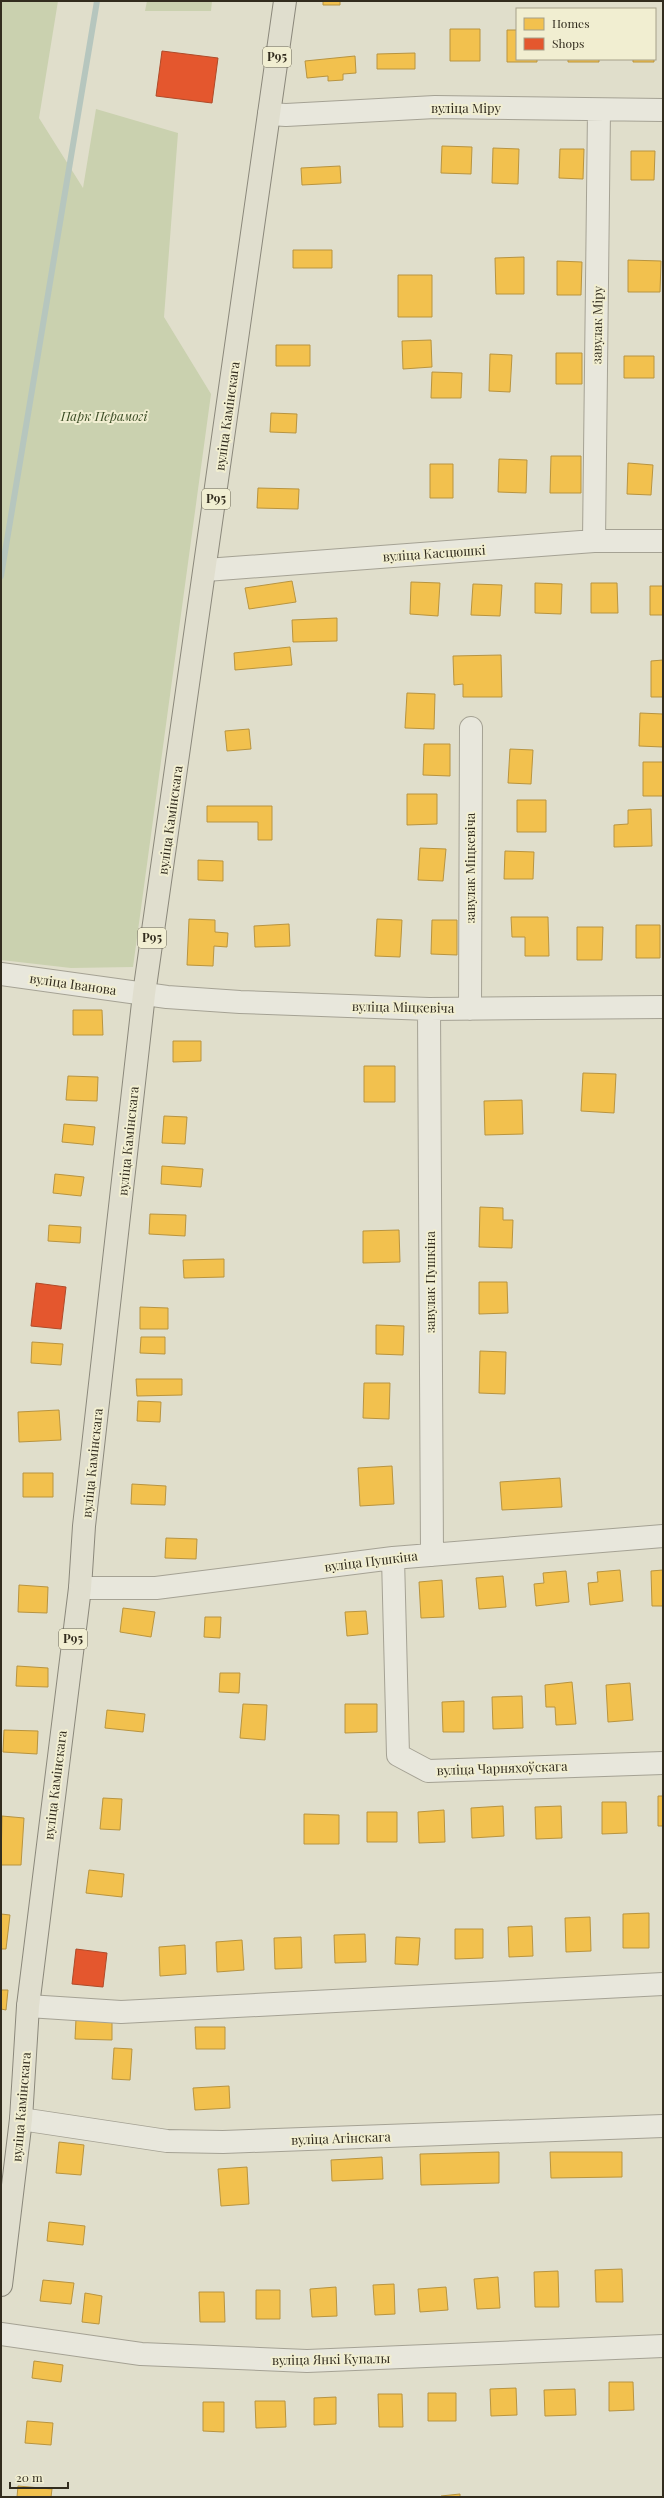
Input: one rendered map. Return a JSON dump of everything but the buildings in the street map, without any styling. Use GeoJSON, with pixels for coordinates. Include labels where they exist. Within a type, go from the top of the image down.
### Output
{"type":"FeatureCollection","features":[{"type":"Feature","properties":{"kind":"main road","name":"вуліца Камінскага"},"geometry":{"type":"LineString","coordinates":[[1,2285],[21,2119],[28,2006],[80,1588],[84,1526],[144,994],[206,570],[285,1]]}},
{"type":"Feature","properties":{"kind":"street","name":"вуліца Міру"},"geometry":{"type":"LineString","coordinates":[[270,114],[286,115],[435,107],[663,110]]}},
{"type":"Feature","properties":{"kind":"street","name":"завулак Міру"},"geometry":{"type":"LineString","coordinates":[[594,541],[599,110]]}},
{"type":"Feature","properties":{"kind":"street","name":"вуліца Касцюшкі"},"geometry":{"type":"LineString","coordinates":[[206,570],[594,541],[663,541]]}},
{"type":"Feature","properties":{"kind":"street","name":"завулак Міцкевіча"},"geometry":{"type":"LineString","coordinates":[[470,1009],[471,728]]}},
{"type":"Feature","properties":{"kind":"street","name":"вуліца Іванова"},"geometry":{"type":"LineString","coordinates":[[1,974],[144,994]]}},
{"type":"Feature","properties":{"kind":"street","name":"вуліца Міцкевіча"},"geometry":{"type":"LineString","coordinates":[[144,994],[240,1002],[429,1009],[663,1007]]}},
{"type":"Feature","properties":{"kind":"street","name":"завулак Пушкіна"},"geometry":{"type":"LineString","coordinates":[[429,1009],[432,1555]]}},
{"type":"Feature","properties":{"kind":"street","name":"вуліца Пушкіна"},"geometry":{"type":"LineString","coordinates":[[80,1588],[156,1588],[392,1558],[663,1536]]}},
{"type":"Feature","properties":{"kind":"street","name":"вуліца Чарняхоўскага"},"geometry":{"type":"LineString","coordinates":[[392,1558],[398,1755],[428,1771],[663,1763]]}},
{"type":"Feature","properties":{"kind":"street"},"geometry":{"type":"LineString","coordinates":[[28,2006],[121,2012],[663,1984]]}},
{"type":"Feature","properties":{"kind":"street","name":"вуліца Агінскага"},"geometry":{"type":"LineString","coordinates":[[21,2119],[167,2141],[223,2142],[663,2126]]}},
{"type":"Feature","properties":{"kind":"street","name":"вуліца Янкі Купалы"},"geometry":{"type":"LineString","coordinates":[[1,2334],[141,2354],[307,2361],[663,2346]]}},
{"type":"Feature","properties":{"kind":"green space","name":"Парк Перамогі"},"geometry":{"type":"Polygon","coordinates":[[[1,1],[58,1],[39,118],[83,188],[96,109],[178,133],[164,317],[211,394],[133,967],[71,968],[1,960],[1,1]]]}},
{"type":"Feature","properties":{"kind":"green space"},"geometry":{"type":"Polygon","coordinates":[[[147,1],[212,1],[211,11],[145,11],[147,1]]]}},
{"type":"Feature","properties":{"kind":"waterway"},"geometry":{"type":"LineString","coordinates":[[1,576],[97,1]]}}]}
